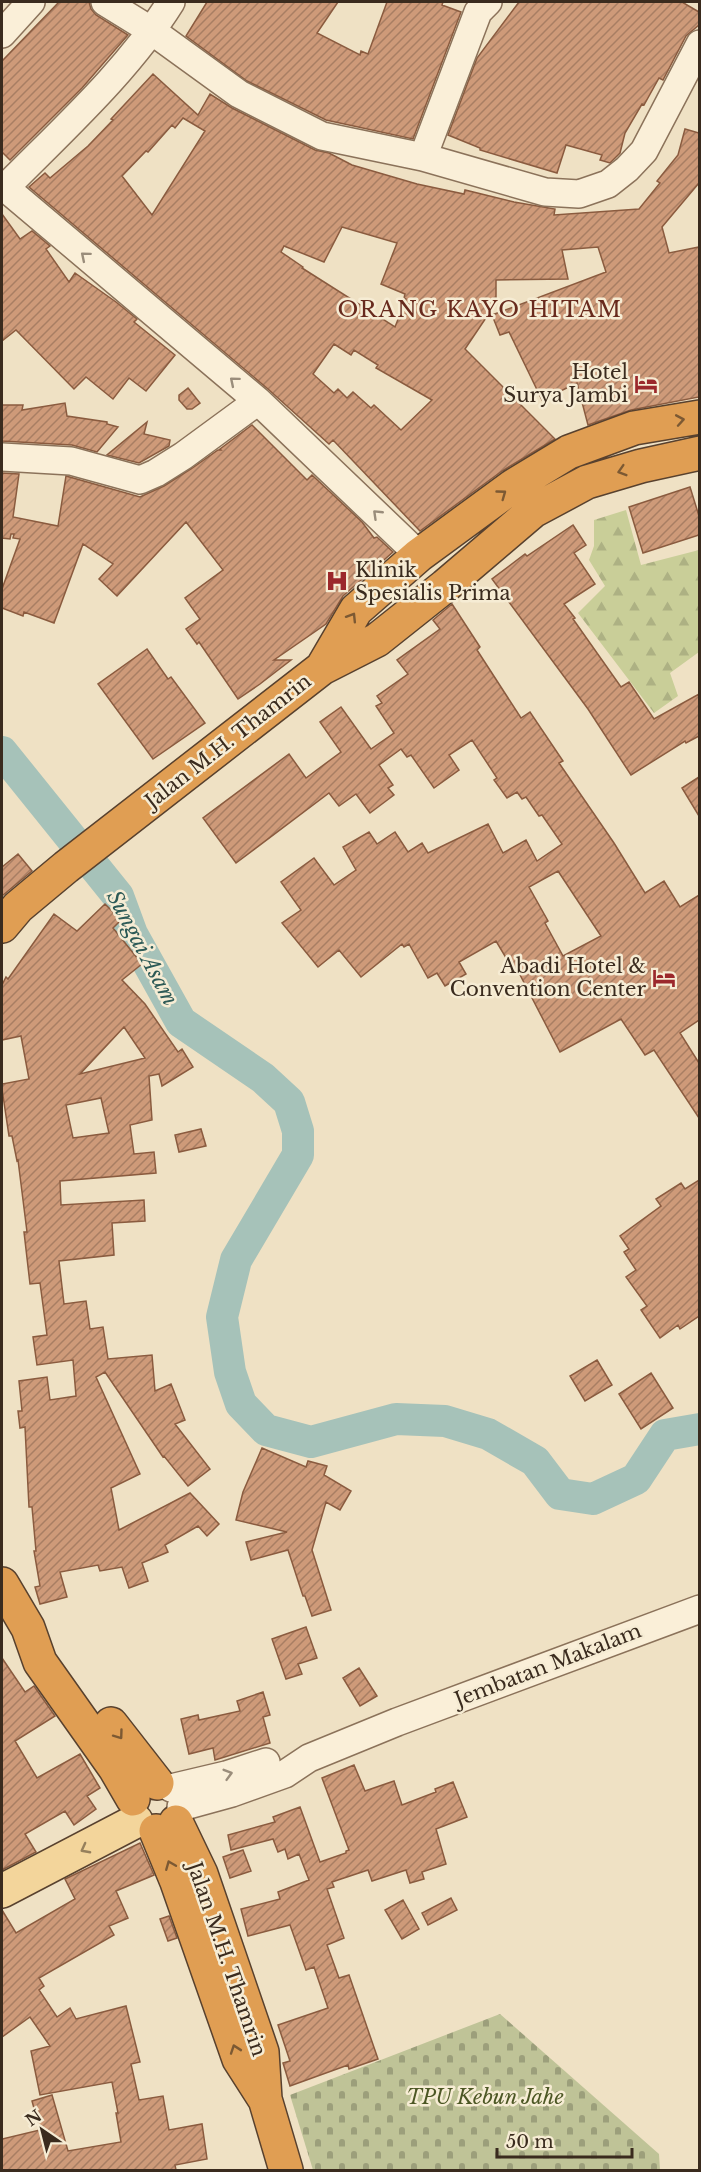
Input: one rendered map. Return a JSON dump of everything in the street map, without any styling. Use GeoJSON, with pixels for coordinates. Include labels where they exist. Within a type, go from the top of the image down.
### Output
{"type":"FeatureCollection","features":[{"type":"Feature","properties":{"kind":"highway","name":"Jalan M.H. Thamrin"},"geometry":{"type":"LineString","coordinates":[[322,668],[356,610],[419,555],[513,486],[569,452],[634,429],[699,417]]}},
{"type":"Feature","properties":{"kind":"highway","name":"Jalan M.H. Thamrin"},"geometry":{"type":"LineString","coordinates":[[2,926],[18,907],[66,867],[322,668],[377,640],[533,511],[587,482],[641,466],[699,453]]}},
{"type":"Feature","properties":{"kind":"highway","name":"Jalan M.H. Thamrin"},"geometry":{"type":"LineString","coordinates":[[2,1584],[28,1628],[40,1662],[115,1768],[158,1807],[201,1874],[262,2052],[265,2099],[286,2170]]}},
{"type":"Feature","properties":{"kind":"main road"},"geometry":{"type":"LineString","coordinates":[[2,1891],[158,1807]]}},
{"type":"Feature","properties":{"kind":"street"},"geometry":{"type":"LineString","coordinates":[[2,34],[31,2]]}},
{"type":"Feature","properties":{"kind":"street"},"geometry":{"type":"LineString","coordinates":[[105,2],[152,31],[239,94],[322,136],[423,157],[545,192],[579,194],[608,184],[627,169],[644,151],[699,44]]}},
{"type":"Feature","properties":{"kind":"street"},"geometry":{"type":"LineString","coordinates":[[171,2],[152,31],[86,106],[3,186],[258,401],[419,555]]}},
{"type":"Feature","properties":{"kind":"street"},"geometry":{"type":"LineString","coordinates":[[423,157],[477,5]]}},
{"type":"Feature","properties":{"kind":"street"},"geometry":{"type":"LineString","coordinates":[[2,457],[70,461],[140,480],[183,456],[258,401]]}},
{"type":"Feature","properties":{"kind":"street","name":"Jembatan Makalam"},"geometry":{"type":"LineString","coordinates":[[158,1807],[226,1775],[282,1758],[309,1758],[397,1722],[699,1608]]}},
{"type":"Feature","properties":{"kind":"green space"},"geometry":{"type":"Polygon","coordinates":[[[626,510],[641,565],[699,550],[699,652],[670,673],[678,696],[654,713],[578,613],[605,586],[589,560],[594,546],[594,520],[626,510]]]}},
{"type":"Feature","properties":{"kind":"green space","name":"TPU Kebun Jahe"},"geometry":{"type":"Polygon","coordinates":[[[500,2014],[659,2154],[660,2170],[313,2170],[290,2095],[500,2014]]]}},
{"type":"Feature","properties":{"kind":"building"},"geometry":{"type":"Polygon","coordinates":[[[59,2],[89,2],[96,15],[128,35],[82,88],[10,160],[2,152],[2,61],[59,2]]]}},
{"type":"Feature","properties":{"kind":"building"},"geometry":{"type":"Polygon","coordinates":[[[207,2],[338,2],[317,33],[360,55],[361,51],[368,54],[387,2],[443,2],[442,5],[461,12],[413,139],[326,120],[247,81],[186,36],[207,2]]]}},
{"type":"Feature","properties":{"kind":"building"},"geometry":{"type":"Polygon","coordinates":[[[519,2],[682,2],[699,12],[699,25],[686,36],[663,80],[659,78],[644,105],[642,104],[625,133],[620,153],[610,163],[600,160],[602,155],[566,145],[557,173],[480,150],[480,148],[448,135],[477,58],[519,2]]]}},
{"type":"Feature","properties":{"kind":"building"},"geometry":{"type":"Polygon","coordinates":[[[153,74],[198,115],[210,94],[232,108],[315,150],[329,153],[352,165],[417,184],[464,194],[465,190],[555,209],[554,215],[639,209],[660,183],[657,181],[678,155],[685,129],[699,133],[699,183],[662,227],[669,253],[699,247],[699,397],[631,410],[588,425],[577,383],[542,400],[509,332],[500,335],[492,315],[606,272],[598,247],[562,250],[568,279],[496,280],[496,303],[465,349],[555,439],[502,471],[420,531],[333,440],[329,444],[268,389],[29,187],[45,173],[50,178],[88,146],[113,120],[111,119],[153,74]],[[183,118],[175,128],[172,125],[122,176],[152,215],[205,131],[183,118]],[[342,227],[324,262],[284,246],[281,252],[302,268],[395,327],[406,299],[405,294],[381,284],[397,243],[342,227]],[[334,344],[313,374],[334,393],[338,389],[347,398],[353,392],[371,408],[374,405],[401,430],[432,400],[376,368],[378,365],[354,350],[351,355],[334,344]]]}},
{"type":"Feature","properties":{"kind":"building"},"geometry":{"type":"Polygon","coordinates":[[[2,214],[20,239],[32,231],[50,246],[46,249],[69,282],[75,273],[137,319],[134,322],[175,355],[146,391],[129,378],[113,399],[86,377],[74,389],[16,330],[2,341],[2,214]]]}},
{"type":"Feature","properties":{"kind":"building"},"geometry":{"type":"Polygon","coordinates":[[[188,388],[200,403],[192,409],[187,409],[179,400],[179,395],[188,388]]]}},
{"type":"Feature","properties":{"kind":"building"},"geometry":{"type":"Polygon","coordinates":[[[65,403],[67,416],[107,422],[107,424],[118,427],[97,452],[72,445],[2,441],[2,405],[23,405],[22,410],[65,403]]]}},
{"type":"Feature","properties":{"kind":"building"},"geometry":{"type":"Polygon","coordinates":[[[147,422],[144,434],[170,440],[169,446],[139,463],[107,455],[147,422]]]}},
{"type":"Feature","properties":{"kind":"building"},"geometry":{"type":"Polygon","coordinates":[[[252,425],[307,480],[312,475],[362,522],[374,538],[377,537],[393,552],[343,596],[326,624],[274,660],[291,660],[260,684],[238,699],[199,642],[197,644],[186,629],[200,619],[185,598],[223,570],[186,522],[117,596],[99,579],[113,564],[83,544],[54,623],[24,612],[23,616],[2,608],[2,589],[20,539],[13,538],[14,534],[11,534],[10,539],[2,538],[2,473],[19,474],[13,517],[58,526],[66,476],[140,497],[164,486],[221,450],[252,425]]]}},
{"type":"Feature","properties":{"kind":"building"},"geometry":{"type":"Polygon","coordinates":[[[690,487],[699,516],[699,535],[643,553],[629,507],[690,487]]]}},
{"type":"Feature","properties":{"kind":"building"},"geometry":{"type":"Polygon","coordinates":[[[573,525],[586,545],[574,553],[595,584],[564,604],[621,687],[629,682],[654,719],[699,694],[699,736],[686,743],[685,741],[631,775],[588,709],[492,579],[525,554],[527,556],[573,525]]]}},
{"type":"Feature","properties":{"kind":"building"},"geometry":{"type":"Polygon","coordinates":[[[452,604],[480,647],[477,650],[521,718],[530,712],[563,761],[559,763],[645,893],[664,881],[680,907],[699,895],[699,1020],[680,1033],[699,1063],[699,1118],[654,1050],[645,1055],[621,1019],[560,1052],[518,971],[515,973],[496,941],[459,962],[466,974],[445,986],[437,973],[428,978],[409,944],[404,947],[402,944],[361,977],[339,950],[318,967],[282,923],[301,910],[281,882],[314,858],[334,885],[356,870],[343,847],[369,832],[377,844],[395,832],[408,852],[422,843],[428,853],[488,824],[503,853],[526,840],[537,861],[562,844],[526,797],[522,799],[517,792],[507,798],[494,780],[497,778],[472,740],[449,755],[459,770],[434,788],[411,755],[407,757],[401,749],[379,765],[393,785],[388,788],[394,795],[370,813],[356,794],[339,806],[329,793],[236,863],[203,818],[289,754],[306,778],[341,752],[320,722],[341,707],[371,749],[394,733],[376,706],[382,703],[377,696],[408,674],[397,660],[440,629],[433,620],[452,604]],[[558,871],[529,887],[548,921],[545,923],[563,956],[601,936],[558,871]]]}},
{"type":"Feature","properties":{"kind":"building"},"geometry":{"type":"Polygon","coordinates":[[[147,649],[168,679],[171,677],[205,723],[153,759],[98,684],[147,649]]]}},
{"type":"Feature","properties":{"kind":"building"},"geometry":{"type":"Polygon","coordinates":[[[699,777],[699,816],[682,788],[699,777]]]}},
{"type":"Feature","properties":{"kind":"building"},"geometry":{"type":"Polygon","coordinates":[[[18,854],[32,871],[2,896],[2,867],[18,854]]]}},
{"type":"Feature","properties":{"kind":"building"},"geometry":{"type":"Polygon","coordinates":[[[105,904],[121,920],[113,928],[142,964],[122,980],[145,1004],[178,1052],[182,1049],[193,1067],[162,1086],[159,1074],[149,1076],[152,1120],[130,1125],[134,1154],[154,1152],[156,1173],[60,1181],[61,1205],[144,1200],[145,1221],[112,1223],[114,1255],[59,1261],[64,1304],[86,1301],[90,1329],[103,1327],[108,1359],[152,1355],[155,1391],[171,1384],[185,1420],[175,1424],[210,1469],[188,1486],[163,1457],[105,1372],[96,1377],[140,1474],[111,1488],[119,1530],[190,1493],[219,1524],[207,1536],[198,1526],[165,1545],[168,1552],[142,1563],[148,1581],[129,1588],[122,1567],[100,1571],[98,1565],[60,1572],[67,1597],[40,1604],[35,1587],[40,1586],[34,1551],[36,1551],[32,1507],[29,1507],[25,1427],[20,1428],[18,1411],[22,1411],[19,1381],[47,1377],[50,1400],[76,1396],[73,1360],[37,1365],[33,1337],[47,1335],[40,1283],[30,1284],[24,1232],[27,1232],[18,1160],[12,1136],[9,1136],[2,1089],[2,1084],[29,1079],[21,1036],[2,1040],[2,985],[54,914],[77,931],[105,904]],[[124,1027],[80,1074],[145,1058],[124,1027]],[[101,1098],[66,1105],[73,1138],[109,1133],[101,1098]]]}},
{"type":"Feature","properties":{"kind":"building"},"geometry":{"type":"Polygon","coordinates":[[[201,1129],[206,1146],[179,1152],[175,1135],[201,1129]]]}},
{"type":"Feature","properties":{"kind":"building"},"geometry":{"type":"Polygon","coordinates":[[[699,1180],[699,1316],[680,1329],[678,1325],[660,1338],[641,1310],[647,1306],[626,1277],[636,1270],[624,1252],[629,1249],[620,1236],[661,1206],[656,1199],[681,1183],[685,1189],[699,1180]]]}},
{"type":"Feature","properties":{"kind":"building"},"geometry":{"type":"Polygon","coordinates":[[[597,1360],[612,1385],[585,1401],[570,1376],[597,1360]]]}},
{"type":"Feature","properties":{"kind":"building"},"geometry":{"type":"Polygon","coordinates":[[[651,1373],[673,1408],[641,1429],[619,1394],[651,1373]]]}},
{"type":"Feature","properties":{"kind":"building"},"geometry":{"type":"Polygon","coordinates":[[[262,1448],[306,1467],[308,1461],[327,1466],[324,1475],[351,1491],[340,1510],[326,1502],[312,1550],[331,1610],[312,1616],[288,1550],[251,1560],[246,1542],[287,1532],[236,1520],[243,1492],[262,1448]]]}},
{"type":"Feature","properties":{"kind":"building"},"geometry":{"type":"Polygon","coordinates":[[[306,1627],[317,1658],[298,1664],[302,1674],[286,1679],[272,1639],[306,1627]]]}},
{"type":"Feature","properties":{"kind":"building"},"geometry":{"type":"Polygon","coordinates":[[[2,1658],[25,1692],[34,1686],[55,1716],[15,1741],[37,1778],[80,1754],[100,1788],[87,1796],[96,1809],[74,1825],[65,1811],[25,1834],[36,1852],[2,1870],[2,1658]]]}},
{"type":"Feature","properties":{"kind":"building"},"geometry":{"type":"Polygon","coordinates":[[[359,1668],[377,1696],[360,1706],[343,1678],[359,1668]]]}},
{"type":"Feature","properties":{"kind":"building"},"geometry":{"type":"Polygon","coordinates":[[[263,1692],[270,1715],[263,1717],[270,1743],[215,1760],[213,1748],[189,1754],[181,1719],[198,1715],[199,1720],[240,1711],[237,1701],[263,1692]]]}},
{"type":"Feature","properties":{"kind":"building"},"geometry":{"type":"Polygon","coordinates":[[[354,1765],[365,1791],[394,1781],[402,1805],[436,1792],[435,1789],[453,1782],[467,1817],[436,1829],[446,1864],[422,1872],[424,1879],[410,1883],[406,1870],[372,1881],[368,1870],[332,1882],[334,1887],[327,1889],[344,1938],[327,1945],[339,1978],[349,1975],[378,2059],[349,2069],[348,2065],[290,2086],[283,2063],[290,2061],[278,2025],[328,2008],[314,1967],[306,1970],[290,1925],[248,1936],[241,1909],[280,1899],[278,1892],[309,1880],[299,1854],[288,1859],[285,1849],[278,1852],[273,1839],[231,1850],[228,1835],[275,1822],[273,1817],[300,1807],[320,1862],[346,1853],[349,1850],[322,1778],[354,1765]]]}},
{"type":"Feature","properties":{"kind":"building"},"geometry":{"type":"Polygon","coordinates":[[[140,1843],[154,1875],[116,1891],[128,1918],[109,1926],[114,1935],[39,1978],[44,1986],[39,1990],[57,2017],[70,2008],[76,2019],[126,2006],[140,2062],[131,2064],[139,2100],[163,2096],[169,2130],[202,2124],[207,2159],[175,2165],[176,2170],[2,2170],[2,2139],[40,2130],[32,2101],[52,2095],[68,2151],[121,2142],[112,2082],[40,2095],[31,2051],[50,2046],[30,2017],[2,2037],[2,1910],[16,1933],[75,1899],[65,1879],[140,1843]]]}},
{"type":"Feature","properties":{"kind":"building"},"geometry":{"type":"Polygon","coordinates":[[[243,1850],[251,1871],[230,1878],[223,1857],[243,1850]]]}},
{"type":"Feature","properties":{"kind":"building"},"geometry":{"type":"Polygon","coordinates":[[[451,1898],[457,1910],[428,1925],[422,1913],[451,1898]]]}},
{"type":"Feature","properties":{"kind":"building"},"geometry":{"type":"Polygon","coordinates":[[[403,1900],[419,1929],[402,1939],[385,1910],[403,1900]]]}},
{"type":"Feature","properties":{"kind":"building"},"geometry":{"type":"Polygon","coordinates":[[[169,1916],[177,1938],[168,1941],[160,1919],[169,1916]]]}},
{"type":"Feature","properties":{"kind":"waterway","name":"Sungai Asam"},"geometry":{"type":"LineString","coordinates":[[2,752],[118,896],[132,934],[181,1022],[263,1078],[289,1102],[298,1131],[298,1155],[236,1260],[222,1317],[230,1372],[241,1404],[266,1430],[311,1442],[396,1419],[445,1421],[488,1434],[535,1461],[560,1494],[593,1499],[636,1479],[665,1435],[700,1429]]}},
{"type":"Feature","properties":{"kind":"place","name":"Hotel Surya Jambi"},"geometry":{"type":"Point","coordinates":[646,384]}},
{"type":"Feature","properties":{"kind":"place","name":"Klinik Spesialis Prima"},"geometry":{"type":"Point","coordinates":[337,581]}},
{"type":"Feature","properties":{"kind":"place","name":"Abadi Hotel & Convention Center"},"geometry":{"type":"Point","coordinates":[664,978]}},
{"type":"Feature","properties":{"kind":"district","name":"ORANG KAYO HITAM"},"geometry":{"type":"Point","coordinates":[480,309]}}]}
